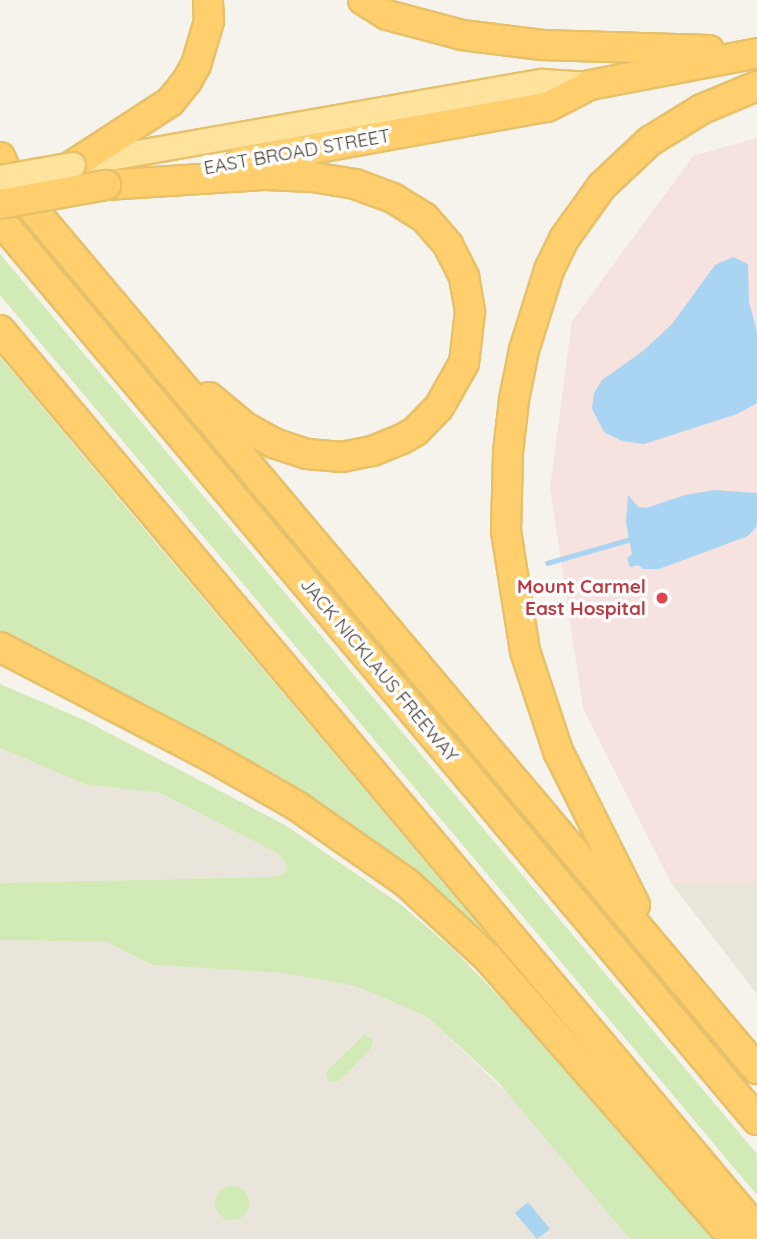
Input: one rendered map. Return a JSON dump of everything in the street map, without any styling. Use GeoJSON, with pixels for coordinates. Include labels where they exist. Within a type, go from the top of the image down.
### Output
{"type":"FeatureCollection","features":[{"type":"Feature","properties":{"kind":"highway"},"geometry":{"type":"LineString","coordinates":[[73,165],[170,102],[187,82],[196,65],[209,21],[208,0]]}},
{"type":"Feature","properties":{"kind":"highway"},"geometry":{"type":"LineString","coordinates":[[363,0],[387,15],[462,35],[542,45],[757,52]]}},
{"type":"Feature","properties":{"kind":"highway","name":"EAST BROAD STREET"},"geometry":{"type":"LineString","coordinates":[[3,184],[106,185],[547,107],[590,85],[757,52]]}},
{"type":"Feature","properties":{"kind":"highway"},"geometry":{"type":"LineString","coordinates":[[658,948],[558,751],[531,674],[509,564],[508,452],[524,350],[537,303],[564,239],[602,186],[650,141],[702,109],[757,86]]}},
{"type":"Feature","properties":{"kind":"highway"},"geometry":{"type":"LineString","coordinates":[[0,157],[3,184],[135,328],[757,1069]]}},
{"type":"Feature","properties":{"kind":"highway"},"geometry":{"type":"LineString","coordinates":[[106,185],[267,174],[313,177],[355,184],[409,207],[437,232],[464,277],[470,312],[464,363],[439,407],[416,431],[402,439],[372,451],[342,457],[289,449],[245,427],[135,328]]}},
{"type":"Feature","properties":{"kind":"highway","name":"JACK NICKLAUS FREEWAY"},"geometry":{"type":"LineString","coordinates":[[0,220],[757,1121]]}},
{"type":"Feature","properties":{"kind":"highway"},"geometry":{"type":"LineString","coordinates":[[0,330],[757,1230]]}},
{"type":"Feature","properties":{"kind":"highway"},"geometry":{"type":"LineString","coordinates":[[0,647],[297,806],[407,883],[489,959],[734,1239]]}},
{"type":"Feature","properties":{"kind":"highway"},"geometry":{"type":"LineString","coordinates":[[0,660],[64,680]]}},
{"type":"Feature","properties":{"kind":"main road","name":"EAST BROAD STREET"},"geometry":{"type":"LineString","coordinates":[[3,184],[73,165],[543,82],[590,85]]}},
{"type":"Feature","properties":{"kind":"shaded area","name":"Mount Carmel East Hospital"},"geometry":{"type":"Polygon","coordinates":[[[757,138],[757,883],[671,883],[583,708],[550,488],[572,321],[693,156],[757,138]]]}},
{"type":"Feature","properties":{"kind":"shaded area"},"geometry":{"type":"Polygon","coordinates":[[[0,748],[84,784],[160,793],[277,853],[287,864],[286,873],[272,877],[0,883],[0,748]]]}},
{"type":"Feature","properties":{"kind":"shaded area"},"geometry":{"type":"Polygon","coordinates":[[[671,883],[757,883],[757,994],[671,883]]]}},
{"type":"Feature","properties":{"kind":"shaded area"},"geometry":{"type":"Polygon","coordinates":[[[0,940],[107,942],[152,965],[283,973],[355,986],[426,1016],[525,1110],[630,1239],[0,1239],[0,940]]]}},
{"type":"Feature","properties":{"kind":"green space"},"geometry":{"type":"Polygon","coordinates":[[[0,254],[757,1154],[757,1195],[0,295],[0,254]]]}},
{"type":"Feature","properties":{"kind":"green space"},"geometry":{"type":"Polygon","coordinates":[[[0,357],[508,960],[505,962],[453,911],[0,635],[0,357]]]}},
{"type":"Feature","properties":{"kind":"green space"},"geometry":{"type":"Polygon","coordinates":[[[0,684],[84,720],[285,825],[400,904],[455,951],[508,1006],[712,1239],[630,1239],[498,1082],[426,1016],[355,986],[283,973],[152,965],[107,942],[0,940],[0,883],[272,877],[286,873],[287,864],[277,853],[160,793],[84,784],[0,748],[0,684]]]}},
{"type":"Feature","properties":{"kind":"green space"},"geometry":{"type":"Polygon","coordinates":[[[365,1034],[373,1041],[371,1048],[339,1081],[328,1082],[326,1072],[365,1034]]]}},
{"type":"Feature","properties":{"kind":"green space"},"geometry":{"type":"Polygon","coordinates":[[[232,1186],[244,1191],[249,1203],[244,1215],[232,1220],[220,1215],[215,1203],[220,1191],[232,1186]]]}},
{"type":"Feature","properties":{"kind":"water"},"geometry":{"type":"Polygon","coordinates":[[[733,257],[748,264],[749,302],[757,332],[757,403],[737,414],[644,444],[622,441],[604,432],[592,409],[594,393],[602,380],[643,351],[672,324],[715,265],[733,257]]]}},
{"type":"Feature","properties":{"kind":"water"},"geometry":{"type":"Polygon","coordinates":[[[714,490],[757,493],[757,526],[748,536],[659,569],[643,569],[638,565],[630,567],[627,558],[632,554],[626,523],[628,495],[638,507],[646,508],[685,495],[714,490]]]}},
{"type":"Feature","properties":{"kind":"water"},"geometry":{"type":"Polygon","coordinates":[[[528,1202],[550,1229],[537,1239],[515,1213],[528,1202]]]}},
{"type":"Feature","properties":{"kind":"waterway"},"geometry":{"type":"LineString","coordinates":[[547,563],[631,539]]}},
{"type":"Feature","properties":{"kind":"place","name":"Mount Carmel East Hospital"},"geometry":{"type":"Point","coordinates":[662,598]}}]}
